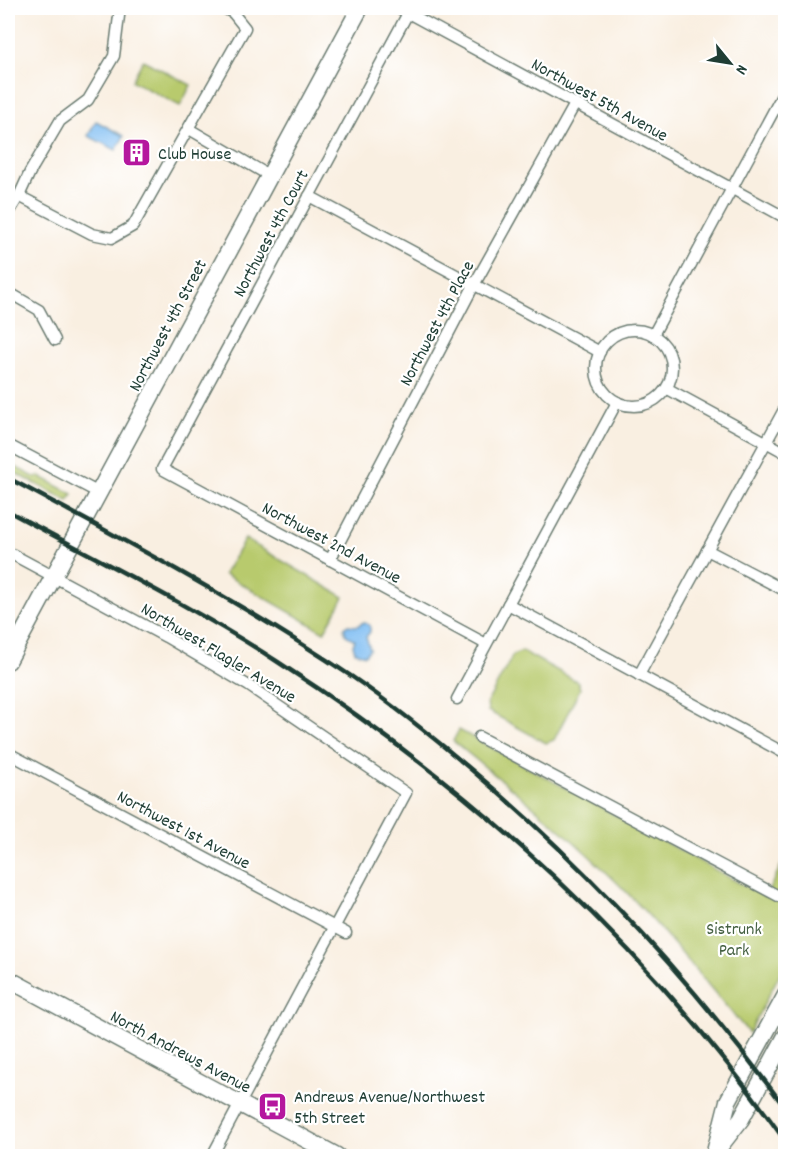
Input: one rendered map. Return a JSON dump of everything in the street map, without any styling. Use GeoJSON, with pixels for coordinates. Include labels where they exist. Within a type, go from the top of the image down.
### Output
{"type":"FeatureCollection","features":[{"type":"Feature","properties":{"kind":"street"},"geometry":{"type":"LineString","coordinates":[[8,214],[60,121],[88,100],[114,56],[120,8]]}},
{"type":"Feature","properties":{"kind":"street"},"geometry":{"type":"LineString","coordinates":[[19,196],[92,234],[112,238],[133,225],[245,28],[233,13],[224,8]]}},
{"type":"Feature","properties":{"kind":"street","name":"Northwest 4th Street"},"geometry":{"type":"LineString","coordinates":[[8,661],[360,8]]}},
{"type":"Feature","properties":{"kind":"street","name":"Northwest 5th Avenue"},"geometry":{"type":"LineString","coordinates":[[403,10],[786,218]]}},
{"type":"Feature","properties":{"kind":"street","name":"Northwest 4th Court"},"geometry":{"type":"LineString","coordinates":[[162,469],[309,196],[403,10]]}},
{"type":"Feature","properties":{"kind":"street"},"geometry":{"type":"LineString","coordinates":[[653,335],[786,87]]}},
{"type":"Feature","properties":{"kind":"street","name":"Northwest 4th Place"},"geometry":{"type":"LineString","coordinates":[[330,560],[474,285],[575,104]]}},
{"type":"Feature","properties":{"kind":"street"},"geometry":{"type":"LineString","coordinates":[[189,129],[270,176]]}},
{"type":"Feature","properties":{"kind":"street"},"geometry":{"type":"LineString","coordinates":[[309,196],[600,352]]}},
{"type":"Feature","properties":{"kind":"street"},"geometry":{"type":"LineString","coordinates":[[8,292],[39,310],[54,340]]}},
{"type":"Feature","properties":{"kind":"street"},"geometry":{"type":"LineString","coordinates":[[644,331],[653,335],[669,352],[672,375],[668,388],[651,403],[628,406],[617,402],[600,386],[597,363],[600,352],[614,336],[623,332],[644,331]]}},
{"type":"Feature","properties":{"kind":"street"},"geometry":{"type":"LineString","coordinates":[[668,388],[786,453]]}},
{"type":"Feature","properties":{"kind":"street"},"geometry":{"type":"LineString","coordinates":[[457,699],[617,402]]}},
{"type":"Feature","properties":{"kind":"street"},"geometry":{"type":"LineString","coordinates":[[639,675],[786,406]]}},
{"type":"Feature","properties":{"kind":"street"},"geometry":{"type":"LineString","coordinates":[[766,441],[786,444]]}},
{"type":"Feature","properties":{"kind":"street"},"geometry":{"type":"LineString","coordinates":[[8,445],[99,493]]}},
{"type":"Feature","properties":{"kind":"street","name":"Northwest 2nd Avenue"},"geometry":{"type":"LineString","coordinates":[[162,469],[486,644]]}},
{"type":"Feature","properties":{"kind":"street"},"geometry":{"type":"LineString","coordinates":[[707,550],[786,591]]}},
{"type":"Feature","properties":{"kind":"street","name":"Northwest Flagler Avenue"},"geometry":{"type":"LineString","coordinates":[[8,552],[166,637],[249,686],[406,793],[333,928]]}},
{"type":"Feature","properties":{"kind":"street"},"geometry":{"type":"LineString","coordinates":[[508,604],[786,754]]}},
{"type":"Feature","properties":{"kind":"street"},"geometry":{"type":"LineString","coordinates":[[479,737],[786,900]]}},
{"type":"Feature","properties":{"kind":"street","name":"Northwest 1st Avenue"},"geometry":{"type":"LineString","coordinates":[[8,753],[346,933]]}},
{"type":"Feature","properties":{"kind":"street"},"geometry":{"type":"LineString","coordinates":[[212,1156],[333,928]]}},
{"type":"Feature","properties":{"kind":"street","name":"North Andrews Avenue"},"geometry":{"type":"LineString","coordinates":[[8,979],[337,1156]]}},
{"type":"Feature","properties":{"kind":"street"},"geometry":{"type":"LineString","coordinates":[[713,1154],[728,1101],[786,995]]}},
{"type":"Feature","properties":{"kind":"street"},"geometry":{"type":"LineString","coordinates":[[713,1154],[741,1119],[786,1036]]}},
{"type":"Feature","properties":{"kind":"green space"},"geometry":{"type":"Polygon","coordinates":[[[143,60],[191,85],[180,106],[132,81],[143,60]]]}},
{"type":"Feature","properties":{"kind":"green space"},"geometry":{"type":"Polygon","coordinates":[[[8,463],[73,494],[68,501],[8,469],[8,463]]]}},
{"type":"Feature","properties":{"kind":"green space"},"geometry":{"type":"Polygon","coordinates":[[[245,539],[344,597],[324,632],[224,574],[245,539]]]}},
{"type":"Feature","properties":{"kind":"green space"},"geometry":{"type":"Polygon","coordinates":[[[522,651],[578,682],[580,689],[554,740],[546,743],[488,711],[487,703],[513,655],[522,651]]]}},
{"type":"Feature","properties":{"kind":"green space","name":"Sistrunk Park"},"geometry":{"type":"Polygon","coordinates":[[[459,730],[765,897],[785,858],[785,964],[749,1033],[662,930],[625,891],[550,821],[453,741],[459,730]]]}},
{"type":"Feature","properties":{"kind":"water"},"geometry":{"type":"Polygon","coordinates":[[[96,121],[124,136],[116,150],[88,136],[96,121]]]}},
{"type":"Feature","properties":{"kind":"water"},"geometry":{"type":"Polygon","coordinates":[[[364,622],[370,626],[370,632],[366,637],[370,649],[365,655],[355,652],[353,645],[355,640],[346,635],[344,628],[348,625],[357,626],[364,622]]]}},
{"type":"Feature","properties":{"kind":"railway"},"geometry":{"type":"LineString","coordinates":[[8,478],[225,597],[351,676],[425,731],[535,826],[612,902],[720,1023],[786,1109]]}},
{"type":"Feature","properties":{"kind":"railway"},"geometry":{"type":"LineString","coordinates":[[8,511],[179,603],[278,662],[351,711],[490,819],[618,939],[733,1071],[786,1142]]}},
{"type":"Feature","properties":{"kind":"place","name":"Club House"},"geometry":{"type":"Point","coordinates":[137,153]}},
{"type":"Feature","properties":{"kind":"place","name":"Andrews Avenue/Northwest 5th Street"},"geometry":{"type":"Point","coordinates":[273,1106]}}]}
